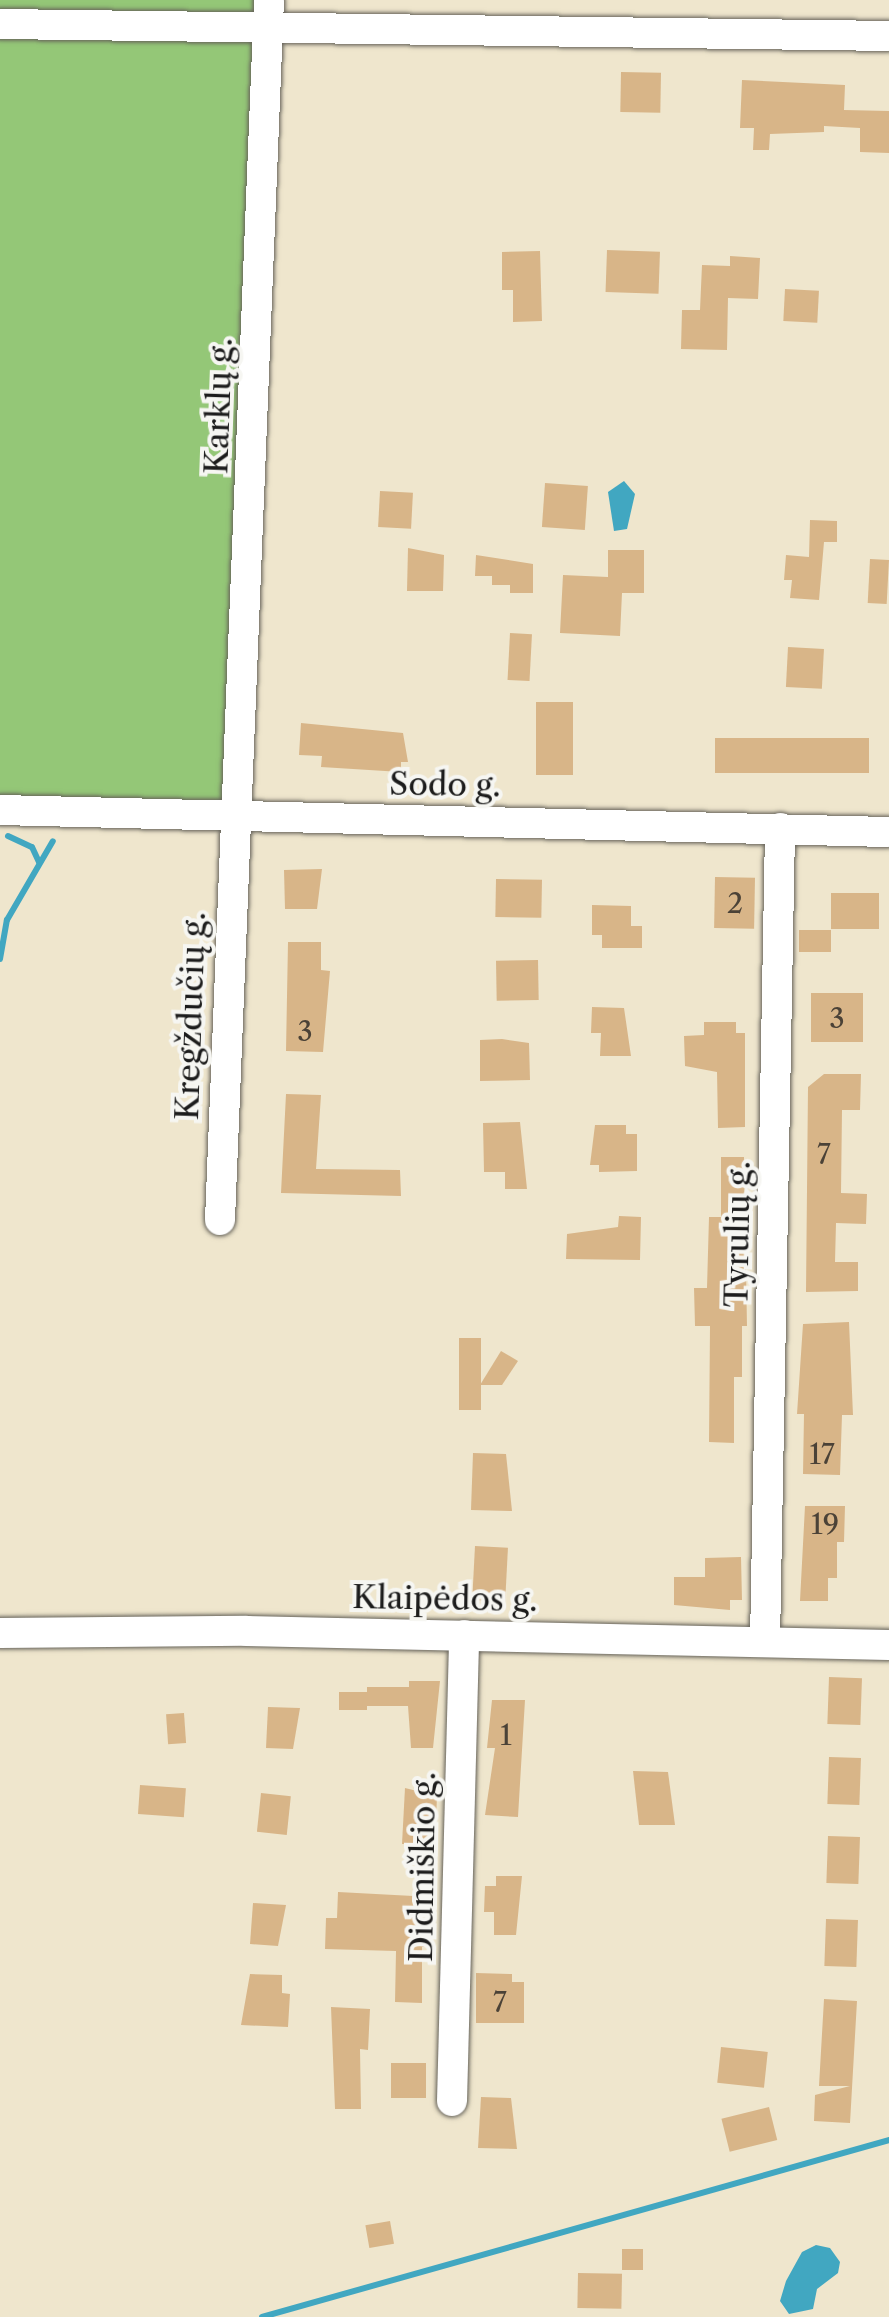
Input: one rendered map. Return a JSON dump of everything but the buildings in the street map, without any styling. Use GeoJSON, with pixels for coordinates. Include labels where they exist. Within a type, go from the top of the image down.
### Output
{"type":"FeatureCollection","features":[{"type":"Feature","properties":{"kind":"street"},"geometry":{"type":"LineString","coordinates":[[0,24],[268,13],[889,36]]}},
{"type":"Feature","properties":{"kind":"street","name":"Karklų g."},"geometry":{"type":"LineString","coordinates":[[232,814],[268,13]]}},
{"type":"Feature","properties":{"kind":"street","name":"Sodo g."},"geometry":{"type":"LineString","coordinates":[[0,810],[889,832]]}},
{"type":"Feature","properties":{"kind":"street","name":"Kregždučių g."},"geometry":{"type":"LineString","coordinates":[[220,1220],[232,814]]}},
{"type":"Feature","properties":{"kind":"street","name":"Tyrulių g."},"geometry":{"type":"LineString","coordinates":[[765,1641],[780,828]]}},
{"type":"Feature","properties":{"kind":"street","name":"Klaipėdos g."},"geometry":{"type":"LineString","coordinates":[[0,1634],[464,1635],[889,1645]]}},
{"type":"Feature","properties":{"kind":"street","name":"Didmiškio g."},"geometry":{"type":"LineString","coordinates":[[452,2101],[464,1635]]}},
{"type":"Feature","properties":{"kind":"green space"},"geometry":{"type":"Polygon","coordinates":[[[0,0],[269,0],[232,814],[0,810],[0,0]]]}},
{"type":"Feature","properties":{"kind":"water"},"geometry":{"type":"Polygon","coordinates":[[[624,481],[635,494],[627,529],[614,531],[608,492],[624,481]]]}},
{"type":"Feature","properties":{"kind":"water"},"geometry":{"type":"Polygon","coordinates":[[[816,2245],[830,2248],[840,2262],[838,2273],[817,2289],[813,2309],[789,2314],[780,2301],[786,2281],[802,2252],[816,2245]]]}},
{"type":"Feature","properties":{"kind":"waterway"},"geometry":{"type":"LineString","coordinates":[[8,836],[32,847],[39,862]]}},
{"type":"Feature","properties":{"kind":"waterway"},"geometry":{"type":"LineString","coordinates":[[0,959],[7,920],[53,841]]}},
{"type":"Feature","properties":{"kind":"waterway"},"geometry":{"type":"LineString","coordinates":[[262,2317],[889,2140]]}}]}
